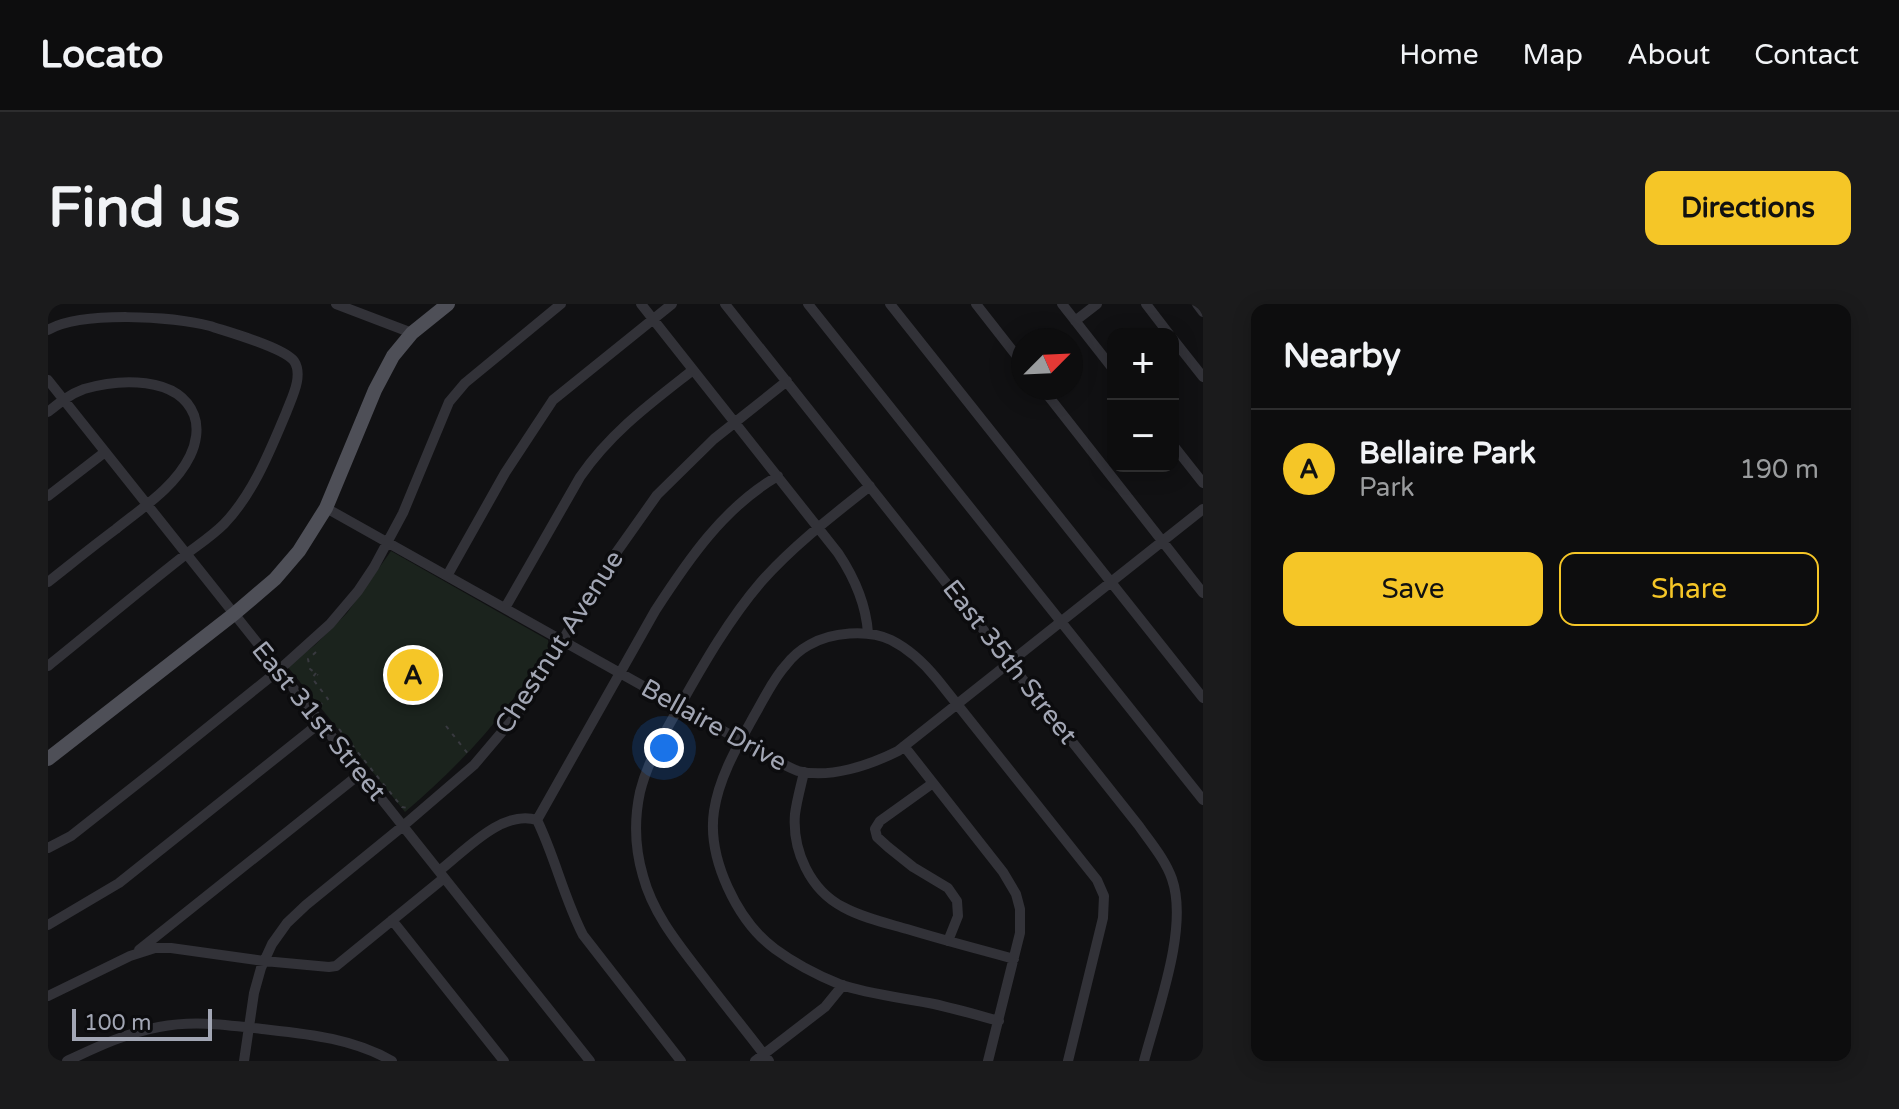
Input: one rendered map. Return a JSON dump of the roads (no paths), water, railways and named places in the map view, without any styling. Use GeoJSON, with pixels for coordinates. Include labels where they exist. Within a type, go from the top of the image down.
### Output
{"type":"FeatureCollection","features":[{"type":"Feature","properties":{"kind":"main road"},"geometry":{"type":"LineString","coordinates":[[48,759],[275,579],[299,551],[326,508],[375,390],[393,356],[412,333],[448,304]]}},
{"type":"Feature","properties":{"kind":"street"},"geometry":{"type":"LineString","coordinates":[[336,304],[412,333]]}},
{"type":"Feature","properties":{"kind":"street"},"geometry":{"type":"LineString","coordinates":[[48,848],[71,836],[314,640],[345,607],[374,567],[403,513],[449,402],[465,383],[561,304]]}},
{"type":"Feature","properties":{"kind":"street"},"geometry":{"type":"LineString","coordinates":[[641,304],[819,527],[848,569],[862,603],[868,633]]}},
{"type":"Feature","properties":{"kind":"street"},"geometry":{"type":"LineString","coordinates":[[447,576],[505,473],[553,400],[672,304]]}},
{"type":"Feature","properties":{"kind":"street","name":"East 35th Street"},"geometry":{"type":"LineString","coordinates":[[725,304],[1139,826],[1163,862],[1173,881],[1175,938],[1144,1061]]}},
{"type":"Feature","properties":{"kind":"street"},"geometry":{"type":"LineString","coordinates":[[808,304],[1203,800]]}},
{"type":"Feature","properties":{"kind":"street"},"geometry":{"type":"LineString","coordinates":[[890,304],[1203,698]]}},
{"type":"Feature","properties":{"kind":"street"},"geometry":{"type":"LineString","coordinates":[[976,304],[1011,349]]}},
{"type":"Feature","properties":{"kind":"street"},"geometry":{"type":"LineString","coordinates":[[1062,304],[1107,361]]}},
{"type":"Feature","properties":{"kind":"street"},"geometry":{"type":"LineString","coordinates":[[1075,321],[1097,304]]}},
{"type":"Feature","properties":{"kind":"street"},"geometry":{"type":"LineString","coordinates":[[1146,304],[1164,328]]}},
{"type":"Feature","properties":{"kind":"street"},"geometry":{"type":"LineString","coordinates":[[1197,304],[1203,312]]}},
{"type":"Feature","properties":{"kind":"street"},"geometry":{"type":"LineString","coordinates":[[48,330],[73,320],[172,318],[233,333],[285,354],[294,362],[298,374],[272,448],[251,487],[224,524],[48,666]]}},
{"type":"Feature","properties":{"kind":"street"},"geometry":{"type":"LineString","coordinates":[[1179,347],[1203,377]]}},
{"type":"Feature","properties":{"kind":"street"},"geometry":{"type":"LineString","coordinates":[[505,608],[592,459],[640,411],[693,370]]}},
{"type":"Feature","properties":{"kind":"street","name":"East 31st Street"},"geometry":{"type":"LineString","coordinates":[[48,380],[590,1061]]}},
{"type":"Feature","properties":{"kind":"street","name":"Chestnut Avenue"},"geometry":{"type":"LineString","coordinates":[[244,1061],[254,993],[272,944],[287,923],[474,765],[519,712],[611,560],[657,495],[714,439],[787,381]]}},
{"type":"Feature","properties":{"kind":"street"},"geometry":{"type":"LineString","coordinates":[[48,412],[82,390],[142,384],[165,387],[181,396],[193,413],[196,431],[191,453],[178,475],[147,504],[48,582]]}},
{"type":"Feature","properties":{"kind":"street"},"geometry":{"type":"LineString","coordinates":[[1051,400],[1203,593]]}},
{"type":"Feature","properties":{"kind":"street"},"geometry":{"type":"LineString","coordinates":[[48,496],[105,452]]}},
{"type":"Feature","properties":{"kind":"street"},"geometry":{"type":"LineString","coordinates":[[1179,453],[1203,483]]}},
{"type":"Feature","properties":{"kind":"street"},"geometry":{"type":"LineString","coordinates":[[537,820],[655,611],[695,553],[733,509],[778,476]]}},
{"type":"Feature","properties":{"kind":"street"},"geometry":{"type":"LineString","coordinates":[[843,985],[825,1007],[763,1059],[665,924],[648,891],[636,837],[637,814],[651,760],[711,651],[760,583],[819,527],[870,486]]}},
{"type":"Feature","properties":{"kind":"street","name":"Bellaire Drive"},"geometry":{"type":"LineString","coordinates":[[326,508],[741,741],[804,772],[857,768],[879,761],[904,746],[1203,509]]}},
{"type":"Feature","properties":{"kind":"street"},"geometry":{"type":"LineString","coordinates":[[999,1021],[843,985],[798,964],[762,939],[734,900],[722,874],[714,838],[714,810],[724,776],[774,682],[798,652],[810,644],[834,636],[868,633],[889,639],[908,650],[925,665],[1092,873],[1104,896],[1104,909],[1068,1061]]}},
{"type":"Feature","properties":{"kind":"street"},"geometry":{"type":"LineString","coordinates":[[48,925],[119,883],[321,722]]}},
{"type":"Feature","properties":{"kind":"street"},"geometry":{"type":"LineString","coordinates":[[904,746],[1011,885],[1020,909],[1020,933],[988,1061]]}},
{"type":"Feature","properties":{"kind":"street"},"geometry":{"type":"LineString","coordinates":[[804,772],[797,798],[795,829],[803,862],[815,884],[833,902],[854,913],[1014,959]]}},
{"type":"Feature","properties":{"kind":"street"},"geometry":{"type":"LineString","coordinates":[[130,956],[361,773]]}},
{"type":"Feature","properties":{"kind":"street"},"geometry":{"type":"LineString","coordinates":[[933,783],[880,821],[875,829],[877,837],[888,847],[913,867],[948,888],[957,901],[958,916],[948,941]]}},
{"type":"Feature","properties":{"kind":"street"},"geometry":{"type":"LineString","coordinates":[[48,996],[130,956],[155,948],[336,966],[392,920],[490,830],[515,818],[537,820]]}},
{"type":"Feature","properties":{"kind":"street"},"geometry":{"type":"LineString","coordinates":[[537,820],[583,935],[681,1061]]}},
{"type":"Feature","properties":{"kind":"street"},"geometry":{"type":"LineString","coordinates":[[392,920],[504,1061]]}},
{"type":"Feature","properties":{"kind":"street"},"geometry":{"type":"LineString","coordinates":[[169,927],[171,948]]}},
{"type":"Feature","properties":{"kind":"street"},"geometry":{"type":"LineString","coordinates":[[67,1061],[121,1037],[161,1027],[202,1023],[333,1038],[392,1061]]}},
{"type":"Feature","properties":{"kind":"place","name":"Bellaire Park"},"geometry":{"type":"Point","coordinates":[413,675]}}]}
